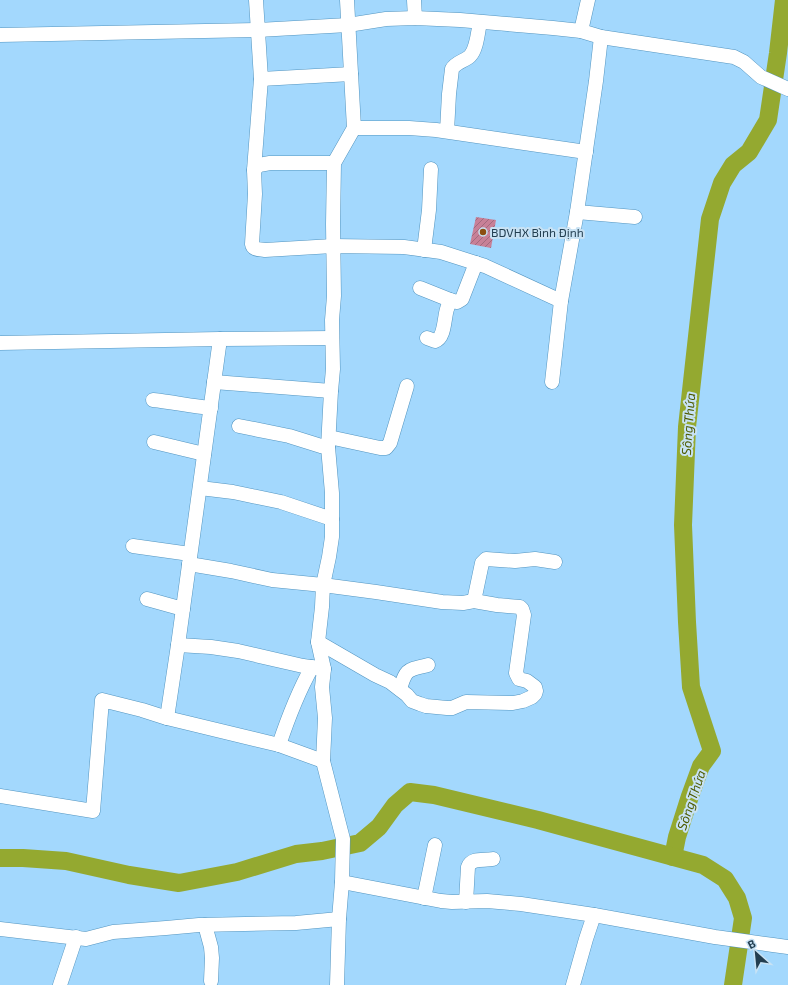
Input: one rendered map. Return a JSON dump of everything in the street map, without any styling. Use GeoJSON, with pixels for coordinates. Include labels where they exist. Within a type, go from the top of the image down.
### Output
{"type":"FeatureCollection","features":[{"type":"Feature","properties":{"kind":"street"},"geometry":{"type":"LineString","coordinates":[[256,0],[261,79],[254,170],[255,194],[253,248],[265,250],[333,246],[404,247],[441,252],[476,263],[561,301]]}},
{"type":"Feature","properties":{"kind":"street"},"geometry":{"type":"LineString","coordinates":[[337,985],[343,839],[323,761],[325,718],[322,687],[318,668],[318,642],[323,585],[331,544],[332,519],[332,493],[328,442],[333,369],[332,320],[334,296],[334,163],[354,128],[347,0]]}},
{"type":"Feature","properties":{"kind":"street"},"geometry":{"type":"LineString","coordinates":[[414,0],[415,18]]}},
{"type":"Feature","properties":{"kind":"street"},"geometry":{"type":"LineString","coordinates":[[581,31],[588,0]]}},
{"type":"Feature","properties":{"kind":"street"},"geometry":{"type":"LineString","coordinates":[[0,35],[258,30],[348,25],[386,19],[415,18],[480,22],[581,31],[601,37],[734,57],[744,62],[762,77],[788,89]]}},
{"type":"Feature","properties":{"kind":"street"},"geometry":{"type":"LineString","coordinates":[[447,131],[452,69],[454,65],[470,55],[474,50],[480,22]]}},
{"type":"Feature","properties":{"kind":"street"},"geometry":{"type":"LineString","coordinates":[[552,382],[561,301],[577,212],[601,37]]}},
{"type":"Feature","properties":{"kind":"street"},"geometry":{"type":"LineString","coordinates":[[261,79],[351,74]]}},
{"type":"Feature","properties":{"kind":"street"},"geometry":{"type":"LineString","coordinates":[[354,128],[409,128],[447,131],[586,152]]}},
{"type":"Feature","properties":{"kind":"street"},"geometry":{"type":"LineString","coordinates":[[254,170],[259,165],[270,163],[334,163]]}},
{"type":"Feature","properties":{"kind":"street"},"geometry":{"type":"LineString","coordinates":[[424,250],[429,210],[431,169]]}},
{"type":"Feature","properties":{"kind":"street"},"geometry":{"type":"LineString","coordinates":[[577,212],[635,218]]}},
{"type":"Feature","properties":{"kind":"street"},"geometry":{"type":"LineString","coordinates":[[420,288],[457,302],[462,299],[476,263]]}},
{"type":"Feature","properties":{"kind":"street"},"geometry":{"type":"LineString","coordinates":[[427,338],[435,341],[439,339],[450,300]]}},
{"type":"Feature","properties":{"kind":"street"},"geometry":{"type":"LineString","coordinates":[[0,343],[332,338]]}},
{"type":"Feature","properties":{"kind":"street"},"geometry":{"type":"LineString","coordinates":[[167,718],[220,339]]}},
{"type":"Feature","properties":{"kind":"street"},"geometry":{"type":"LineString","coordinates":[[214,382],[331,392]]}},
{"type":"Feature","properties":{"kind":"street"},"geometry":{"type":"LineString","coordinates":[[239,426],[289,436],[321,446],[328,442],[386,448],[390,443],[407,386]]}},
{"type":"Feature","properties":{"kind":"street"},"geometry":{"type":"LineString","coordinates":[[153,400],[211,408]]}},
{"type":"Feature","properties":{"kind":"street"},"geometry":{"type":"LineString","coordinates":[[154,442],[204,454]]}},
{"type":"Feature","properties":{"kind":"street"},"geometry":{"type":"LineString","coordinates":[[200,488],[234,492],[281,502],[332,519]]}},
{"type":"Feature","properties":{"kind":"street"},"geometry":{"type":"LineString","coordinates":[[133,546],[272,580],[323,585],[442,602],[463,603],[474,601],[520,607],[522,608],[524,615],[516,673],[519,678],[527,681],[535,687],[536,691],[535,694],[528,699],[510,703],[466,702],[452,708],[426,706],[415,703],[390,682],[318,642]]}},
{"type":"Feature","properties":{"kind":"street"},"geometry":{"type":"LineString","coordinates":[[474,601],[482,563],[486,559],[515,561],[535,559],[555,562]]}},
{"type":"Feature","properties":{"kind":"street"},"geometry":{"type":"LineString","coordinates":[[147,599],[183,609]]}},
{"type":"Feature","properties":{"kind":"street"},"geometry":{"type":"LineString","coordinates":[[178,645],[211,647],[238,651],[318,668]]}},
{"type":"Feature","properties":{"kind":"street"},"geometry":{"type":"LineString","coordinates":[[400,689],[403,678],[408,671],[428,666]]}},
{"type":"Feature","properties":{"kind":"street"},"geometry":{"type":"LineString","coordinates":[[280,745],[299,691],[318,668]]}},
{"type":"Feature","properties":{"kind":"street"},"geometry":{"type":"LineString","coordinates":[[0,796],[93,811],[102,700],[167,718],[280,745],[323,761]]}},
{"type":"Feature","properties":{"kind":"street"},"geometry":{"type":"LineString","coordinates":[[424,898],[435,845]]}},
{"type":"Feature","properties":{"kind":"street"},"geometry":{"type":"LineString","coordinates":[[466,902],[469,864],[475,860],[493,860]]}},
{"type":"Feature","properties":{"kind":"street"},"geometry":{"type":"LineString","coordinates":[[342,882],[452,902],[487,901],[521,904],[788,948]]}},
{"type":"Feature","properties":{"kind":"street"},"geometry":{"type":"LineString","coordinates":[[573,985],[594,915]]}},
{"type":"Feature","properties":{"kind":"street"},"geometry":{"type":"LineString","coordinates":[[0,929],[86,939],[113,932],[205,925],[296,923],[339,920]]}},
{"type":"Feature","properties":{"kind":"street"},"geometry":{"type":"LineString","coordinates":[[205,925],[211,947],[211,980]]}},
{"type":"Feature","properties":{"kind":"street"},"geometry":{"type":"LineString","coordinates":[[60,985],[76,937]]}},
{"type":"Feature","properties":{"kind":"building","name":"BDVHX Bình Định"},"geometry":{"type":"Polygon","coordinates":[[[476,217],[496,220],[491,248],[470,244],[476,217]]]}},
{"type":"Feature","properties":{"kind":"waterway","name":"Sông Thứa"},"geometry":{"type":"LineString","coordinates":[[673,857],[677,837],[701,766],[712,751],[691,687],[683,525],[687,427],[710,219],[722,183],[733,165],[749,152],[768,120],[784,0]]}},
{"type":"Feature","properties":{"kind":"waterway"},"geometry":{"type":"LineString","coordinates":[[0,858],[66,861],[129,875],[179,883],[237,872],[296,854],[322,851],[360,843],[379,827],[395,805],[410,792],[434,795],[538,820],[703,865],[725,879],[737,898],[743,918],[733,985]]}},
{"type":"Feature","properties":{"kind":"place","name":"BDVHX Bình Định"},"geometry":{"type":"Point","coordinates":[483,232]}}]}
